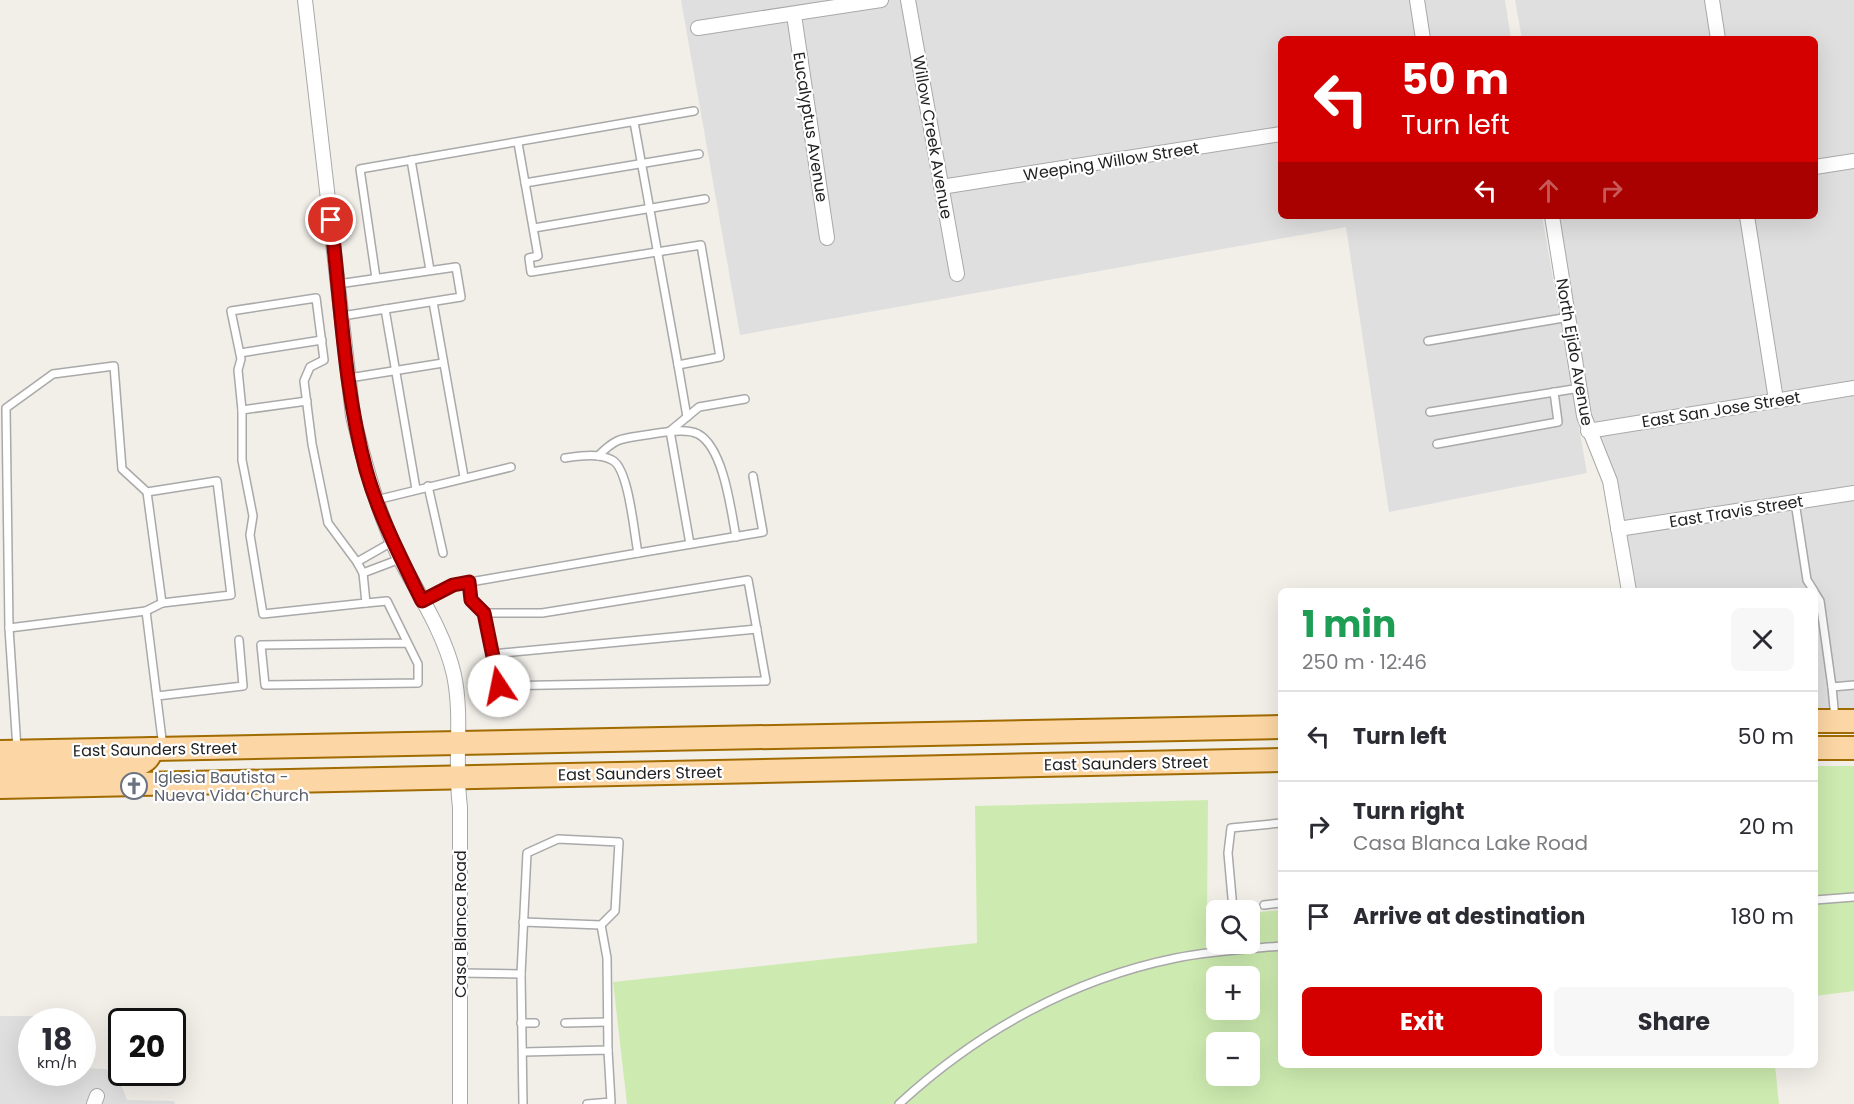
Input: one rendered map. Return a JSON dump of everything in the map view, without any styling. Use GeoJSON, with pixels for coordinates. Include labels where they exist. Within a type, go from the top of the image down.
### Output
{"type":"FeatureCollection","features":[{"type":"Feature","properties":{"kind":"main road","name":"East Saunders Street"},"geometry":{"type":"LineString","coordinates":[[9,751],[1278,727]]}},
{"type":"Feature","properties":{"kind":"main road"},"geometry":{"type":"LineString","coordinates":[[1818,748],[1854,748]]}},
{"type":"Feature","properties":{"kind":"main road"},"geometry":{"type":"LineString","coordinates":[[0,771],[134,766],[144,762],[158,749]]}},
{"type":"Feature","properties":{"kind":"main road","name":"East Saunders Street"},"geometry":{"type":"LineString","coordinates":[[0,787],[1278,760]]}},
{"type":"Feature","properties":{"kind":"street","name":"Casa Blanca Road"},"geometry":{"type":"LineString","coordinates":[[305,0],[353,416],[376,500],[400,559],[443,645],[453,674],[457,744],[456,776],[460,807],[460,1104]]}},
{"type":"Feature","properties":{"kind":"street"},"geometry":{"type":"LineString","coordinates":[[698,28],[880,0]]}},
{"type":"Feature","properties":{"kind":"street","name":"Willow Creek Avenue"},"geometry":{"type":"LineString","coordinates":[[908,0],[957,274]]}},
{"type":"Feature","properties":{"kind":"street"},"geometry":{"type":"LineString","coordinates":[[1417,0],[1423,36]]}},
{"type":"Feature","properties":{"kind":"street"},"geometry":{"type":"LineString","coordinates":[[1712,0],[1718,36]]}},
{"type":"Feature","properties":{"kind":"street","name":"Eucalyptus Avenue"},"geometry":{"type":"LineString","coordinates":[[794,15],[827,238]]}},
{"type":"Feature","properties":{"kind":"street","name":"Weeping Willow Street"},"geometry":{"type":"LineString","coordinates":[[941,187],[1278,134]]}},
{"type":"Feature","properties":{"kind":"street"},"geometry":{"type":"LineString","coordinates":[[1818,167],[1854,161]]}},
{"type":"Feature","properties":{"kind":"street","name":"North Ejido Avenue"},"geometry":{"type":"LineString","coordinates":[[1553,219],[1588,431],[1604,461],[1628,588]]}},
{"type":"Feature","properties":{"kind":"street"},"geometry":{"type":"LineString","coordinates":[[1747,219],[1776,400]]}},
{"type":"Feature","properties":{"kind":"street","name":"East San Jose Street"},"geometry":{"type":"LineString","coordinates":[[1588,431],[1854,388]]}},
{"type":"Feature","properties":{"kind":"street","name":"East Travis Street"},"geometry":{"type":"LineString","coordinates":[[1618,529],[1854,493]]}},
{"type":"Feature","properties":{"kind":"lane"},"geometry":{"type":"LineString","coordinates":[[376,278],[360,169],[694,111]]}},
{"type":"Feature","properties":{"kind":"lane"},"geometry":{"type":"LineString","coordinates":[[634,122],[687,417]]}},
{"type":"Feature","properties":{"kind":"lane"},"geometry":{"type":"LineString","coordinates":[[518,142],[538,256],[529,258],[531,272],[701,245],[720,357],[678,365]]}},
{"type":"Feature","properties":{"kind":"lane"},"geometry":{"type":"LineString","coordinates":[[525,183],[699,154]]}},
{"type":"Feature","properties":{"kind":"lane"},"geometry":{"type":"LineString","coordinates":[[411,160],[430,270]]}},
{"type":"Feature","properties":{"kind":"lane"},"geometry":{"type":"LineString","coordinates":[[534,228],[705,199]]}},
{"type":"Feature","properties":{"kind":"lane"},"geometry":{"type":"LineString","coordinates":[[338,284],[456,267],[461,297],[342,316]]}},
{"type":"Feature","properties":{"kind":"lane"},"geometry":{"type":"LineString","coordinates":[[366,603],[363,573],[328,523],[312,444],[304,381],[310,367],[324,360],[316,298],[231,311],[241,359],[238,370],[242,410],[242,460],[253,516],[250,535],[262,614],[387,601],[418,664],[418,683],[265,685],[261,645],[407,643]]}},
{"type":"Feature","properties":{"kind":"lane"},"geometry":{"type":"LineString","coordinates":[[433,302],[464,477]]}},
{"type":"Feature","properties":{"kind":"lane"},"geometry":{"type":"LineString","coordinates":[[385,309],[416,489]]}},
{"type":"Feature","properties":{"kind":"lane"},"geometry":{"type":"LineString","coordinates":[[1428,341],[1569,317]]}},
{"type":"Feature","properties":{"kind":"lane"},"geometry":{"type":"LineString","coordinates":[[240,353],[322,340]]}},
{"type":"Feature","properties":{"kind":"lane"},"geometry":{"type":"LineString","coordinates":[[349,378],[442,363]]}},
{"type":"Feature","properties":{"kind":"lane"},"geometry":{"type":"LineString","coordinates":[[9,751],[6,408],[53,374],[114,366],[122,469],[147,492],[162,603]]}},
{"type":"Feature","properties":{"kind":"lane"},"geometry":{"type":"LineString","coordinates":[[1430,412],[1580,388]]}},
{"type":"Feature","properties":{"kind":"lane"},"geometry":{"type":"LineString","coordinates":[[1437,444],[1558,422],[1554,392]]}},
{"type":"Feature","properties":{"kind":"lane"},"geometry":{"type":"LineString","coordinates":[[670,431],[699,407],[745,399]]}},
{"type":"Feature","properties":{"kind":"lane"},"geometry":{"type":"LineString","coordinates":[[242,410],[307,401]]}},
{"type":"Feature","properties":{"kind":"lane"},"geometry":{"type":"LineString","coordinates":[[670,431],[690,544]]}},
{"type":"Feature","properties":{"kind":"lane"},"geometry":{"type":"LineString","coordinates":[[598,456],[614,440],[670,431],[697,434],[710,447],[726,486],[736,537]]}},
{"type":"Feature","properties":{"kind":"lane"},"geometry":{"type":"LineString","coordinates":[[565,458],[598,456],[614,460],[623,471],[638,553]]}},
{"type":"Feature","properties":{"kind":"lane"},"geometry":{"type":"LineString","coordinates":[[376,500],[511,467]]}},
{"type":"Feature","properties":{"kind":"lane"},"geometry":{"type":"LineString","coordinates":[[422,601],[453,585],[763,532],[753,476]]}},
{"type":"Feature","properties":{"kind":"lane"},"geometry":{"type":"LineString","coordinates":[[9,628],[146,611],[162,603],[231,595],[217,482],[147,492]]}},
{"type":"Feature","properties":{"kind":"lane"},"geometry":{"type":"LineString","coordinates":[[428,486],[443,553]]}},
{"type":"Feature","properties":{"kind":"lane"},"geometry":{"type":"LineString","coordinates":[[1795,502],[1807,580],[1812,588]]}},
{"type":"Feature","properties":{"kind":"lane"},"geometry":{"type":"LineString","coordinates":[[357,562],[393,541]]}},
{"type":"Feature","properties":{"kind":"lane"},"geometry":{"type":"LineString","coordinates":[[363,573],[400,559]]}},
{"type":"Feature","properties":{"kind":"lane"},"geometry":{"type":"LineString","coordinates":[[469,582],[471,600],[484,613],[499,686],[766,681],[748,580],[542,613],[484,613]]}},
{"type":"Feature","properties":{"kind":"lane"},"geometry":{"type":"LineString","coordinates":[[1818,598],[1835,721]]}},
{"type":"Feature","properties":{"kind":"lane"},"geometry":{"type":"LineString","coordinates":[[146,611],[157,696],[158,749]]}},
{"type":"Feature","properties":{"kind":"lane"},"geometry":{"type":"LineString","coordinates":[[492,654],[757,629]]}},
{"type":"Feature","properties":{"kind":"lane"},"geometry":{"type":"LineString","coordinates":[[157,696],[243,686],[239,640]]}},
{"type":"Feature","properties":{"kind":"lane"},"geometry":{"type":"LineString","coordinates":[[1832,687],[1854,685]]}},
{"type":"Feature","properties":{"kind":"lane"},"geometry":{"type":"LineString","coordinates":[[1232,900],[1228,853],[1231,828],[1278,823]]}},
{"type":"Feature","properties":{"kind":"lane"},"geometry":{"type":"LineString","coordinates":[[523,922],[601,926],[615,911],[619,842],[558,839],[527,853],[523,922],[521,974],[524,1104]]}},
{"type":"Feature","properties":{"kind":"lane"},"geometry":{"type":"LineString","coordinates":[[1818,900],[1854,897]]}},
{"type":"Feature","properties":{"kind":"lane"},"geometry":{"type":"LineString","coordinates":[[1264,905],[1278,903]]}},
{"type":"Feature","properties":{"kind":"lane"},"geometry":{"type":"LineString","coordinates":[[587,1104],[611,1102],[607,958],[601,926]]}},
{"type":"Feature","properties":{"kind":"lane"},"geometry":{"type":"LineString","coordinates":[[899,1104],[929,1076],[980,1039],[1027,1011],[1072,991],[1128,970],[1176,958],[1278,946]]}},
{"type":"Feature","properties":{"kind":"lane"},"geometry":{"type":"LineString","coordinates":[[460,973],[521,974]]}},
{"type":"Feature","properties":{"kind":"lane"},"geometry":{"type":"LineString","coordinates":[[565,1023],[607,1022]]}},
{"type":"Feature","properties":{"kind":"lane"},"geometry":{"type":"LineString","coordinates":[[521,1023],[535,1023]]}},
{"type":"Feature","properties":{"kind":"lane"},"geometry":{"type":"LineString","coordinates":[[523,1052],[609,1050]]}},
{"type":"Feature","properties":{"kind":"shaded area"},"geometry":{"type":"Polygon","coordinates":[[[681,0],[1505,0],[1511,36],[1278,36],[1278,219],[1543,219],[1587,473],[1389,512],[1346,227],[740,335],[681,0]]]}},
{"type":"Feature","properties":{"kind":"shaded area"},"geometry":{"type":"Polygon","coordinates":[[[1515,0],[1854,0],[1854,721],[1818,721],[1818,588],[1628,588],[1610,481],[1588,431],[1553,219],[1818,219],[1818,36],[1521,36],[1515,0]]]}},
{"type":"Feature","properties":{"kind":"shaded area"},"geometry":{"type":"Polygon","coordinates":[[[0,1016],[18,1016],[18,1086],[96,1086],[96,1069],[106,1069],[108,1086],[122,1086],[127,1100],[174,1101],[175,1104],[0,1104],[0,1016]]]}},
{"type":"Feature","properties":{"kind":"green space"},"geometry":{"type":"Polygon","coordinates":[[[1818,766],[1854,766],[1854,991],[1818,996],[1818,766]]]}},
{"type":"Feature","properties":{"kind":"green space"},"geometry":{"type":"Polygon","coordinates":[[[1208,800],[1206,954],[1260,954],[1260,912],[1278,910],[1278,1068],[1775,1068],[1779,1104],[627,1104],[613,982],[977,943],[975,806],[1208,800]]]}},
{"type":"Feature","properties":{"kind":"place","name":"Iglesia Bautista - Nueva Vida Church"},"geometry":{"type":"Point","coordinates":[134,786]}},
{"type":"Feature","properties":{"kind":"route"},"geometry":{"type":"LineString","coordinates":[[331,220],[353,416],[367,472],[382,517],[400,559],[422,601],[453,585],[469,582],[471,600],[484,613],[499,686]]}}]}
